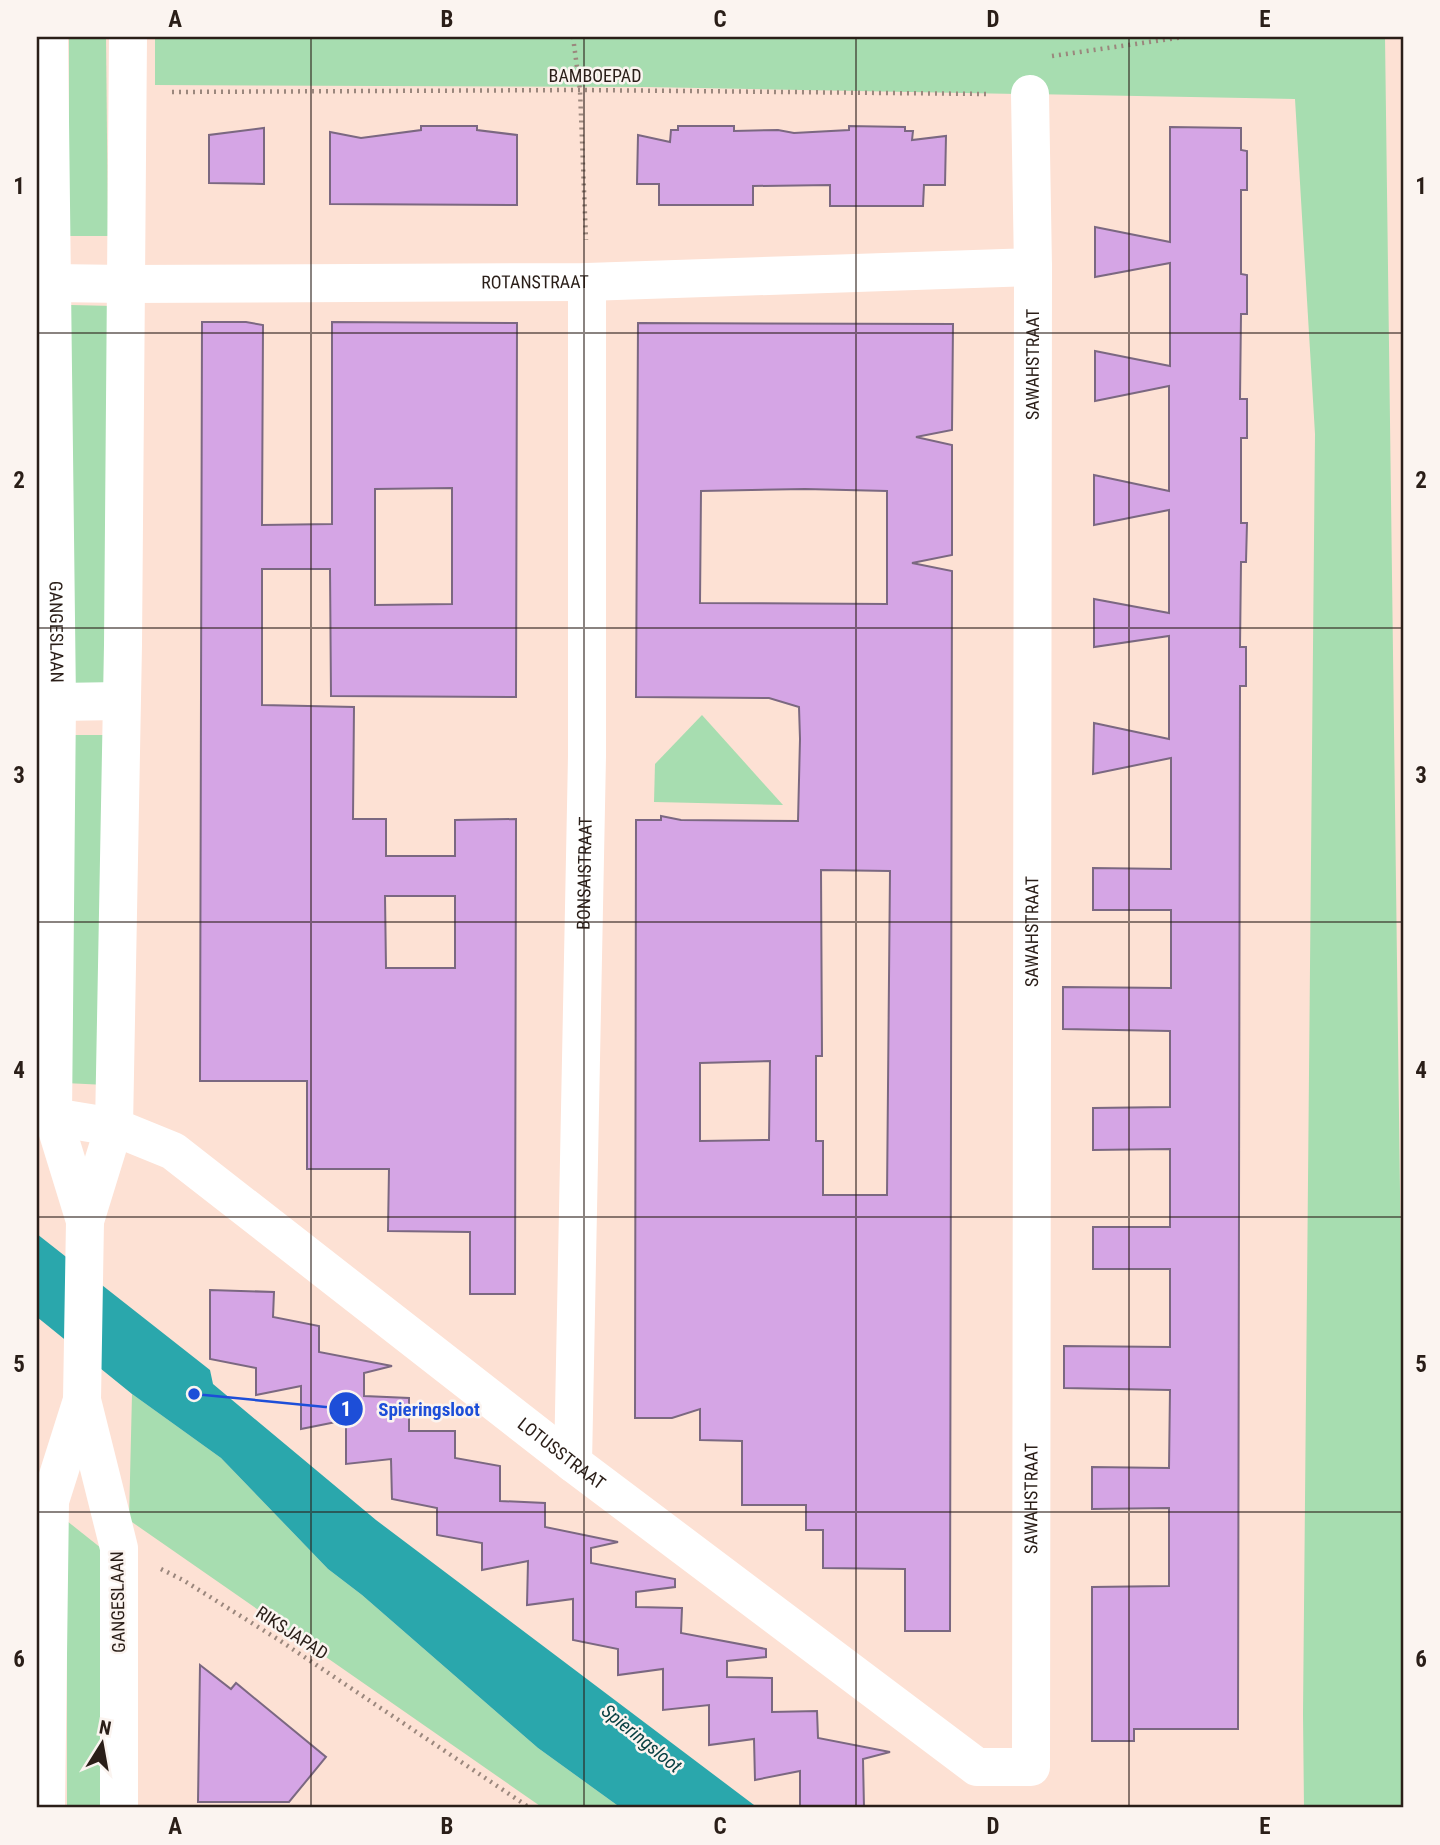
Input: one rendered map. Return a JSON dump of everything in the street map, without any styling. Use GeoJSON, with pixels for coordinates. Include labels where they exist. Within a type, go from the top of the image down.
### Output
{"type":"FeatureCollection","features":[{"type":"Feature","properties":{"kind":"street","name":"GANGESLAAN"},"geometry":{"type":"LineString","coordinates":[[49,37],[45,283],[53,1117],[85,1221]]}},
{"type":"Feature","properties":{"kind":"street","name":"GANGESLAAN"},"geometry":{"type":"LineString","coordinates":[[119,1808],[119,1548],[82,1400],[85,1221],[114,1127],[123,645],[128,37]]}},
{"type":"Feature","properties":{"kind":"street","name":"SAWAHSTRAAT"},"geometry":{"type":"LineString","coordinates":[[1030,94],[1033,267],[1031,1767]]}},
{"type":"Feature","properties":{"kind":"street","name":"ROTANSTRAAT"},"geometry":{"type":"LineString","coordinates":[[45,283],[587,282],[1033,267]]}},
{"type":"Feature","properties":{"kind":"street","name":"BONSAISTRAAT"},"geometry":{"type":"LineString","coordinates":[[573,1463],[587,756],[587,282]]}},
{"type":"Feature","properties":{"kind":"street"},"geometry":{"type":"LineString","coordinates":[[47,702],[120,701]]}},
{"type":"Feature","properties":{"kind":"street","name":"LOTUSSTRAAT"},"geometry":{"type":"LineString","coordinates":[[53,1117],[114,1127],[173,1151],[573,1463],[977,1768],[1031,1767]]}},
{"type":"Feature","properties":{"kind":"street","name":"GANGESLAAN"},"geometry":{"type":"LineString","coordinates":[[46,1808],[50,1501],[82,1400]]}},
{"type":"Feature","properties":{"kind":"path"},"geometry":{"type":"LineString","coordinates":[[573,37],[580,90],[587,282]]}},
{"type":"Feature","properties":{"kind":"path"},"geometry":{"type":"LineString","coordinates":[[1030,94],[1029,59],[1184,37]]}},
{"type":"Feature","properties":{"kind":"path","name":"BAMBOEPAD"},"geometry":{"type":"LineString","coordinates":[[160,92],[580,90],[1030,94]]}},
{"type":"Feature","properties":{"kind":"path","name":"RIKSJAPAD"},"geometry":{"type":"LineString","coordinates":[[119,1548],[183,1580],[279,1640],[530,1808]]}},
{"type":"Feature","properties":{"kind":"green space"},"geometry":{"type":"Polygon","coordinates":[[[69,37],[106,37],[108,236],[69,236],[69,37]]]}},
{"type":"Feature","properties":{"kind":"green space"},"geometry":{"type":"Polygon","coordinates":[[[155,37],[1385,37],[1403,1422],[1403,1808],[1304,1808],[1315,434],[1295,99],[646,87],[155,85],[155,37]]]}},
{"type":"Feature","properties":{"kind":"green space"},"geometry":{"type":"Polygon","coordinates":[[[71,305],[113,306],[110,688],[68,688],[71,305]]]}},
{"type":"Feature","properties":{"kind":"green space"},"geometry":{"type":"Polygon","coordinates":[[[702,715],[783,805],[654,802],[655,764],[702,715]]]}},
{"type":"Feature","properties":{"kind":"green space"},"geometry":{"type":"Polygon","coordinates":[[[68,735],[109,735],[106,1085],[65,1083],[68,735]]]}},
{"type":"Feature","properties":{"kind":"green space"},"geometry":{"type":"Polygon","coordinates":[[[132,1394],[221,1458],[328,1569],[362,1595],[538,1748],[621,1808],[543,1808],[129,1520],[132,1394]]]}},
{"type":"Feature","properties":{"kind":"green space"},"geometry":{"type":"Polygon","coordinates":[[[67,1521],[106,1552],[106,1808],[67,1808],[67,1521]]]}},
{"type":"Feature","properties":{"kind":"water"},"geometry":{"type":"Polygon","coordinates":[[[37,1234],[210,1370],[213,1384],[376,1520],[758,1808],[621,1808],[538,1748],[362,1595],[328,1569],[221,1458],[132,1394],[37,1317],[37,1234]]]}},
{"type":"Feature","properties":{"kind":"building"},"geometry":{"type":"Polygon","coordinates":[[[421,126],[477,126],[477,130],[517,135],[517,205],[330,204],[330,132],[361,138],[421,130],[421,126]]]}},
{"type":"Feature","properties":{"kind":"building"},"geometry":{"type":"Polygon","coordinates":[[[678,126],[734,126],[734,131],[778,130],[794,133],[849,130],[849,126],[905,127],[905,131],[913,131],[912,140],[946,136],[945,185],[924,185],[923,206],[830,206],[830,185],[753,186],[753,205],[659,205],[659,184],[637,184],[638,135],[670,142],[671,130],[678,130],[678,126]]]}},
{"type":"Feature","properties":{"kind":"building"},"geometry":{"type":"Polygon","coordinates":[[[1170,127],[1241,128],[1241,150],[1247,151],[1247,190],[1241,190],[1241,274],[1247,275],[1247,314],[1241,314],[1240,399],[1247,399],[1247,438],[1241,438],[1241,523],[1247,523],[1246,562],[1241,562],[1240,647],[1246,647],[1246,686],[1240,686],[1238,1729],[1134,1729],[1134,1741],[1092,1741],[1092,1587],[1169,1586],[1169,1508],[1092,1509],[1092,1467],[1169,1468],[1170,1390],[1064,1388],[1064,1346],[1170,1347],[1170,1269],[1093,1269],[1093,1227],[1170,1227],[1170,1149],[1093,1150],[1093,1108],[1170,1107],[1170,1031],[1063,1029],[1063,987],[1171,988],[1171,910],[1093,910],[1093,868],[1171,869],[1171,758],[1093,774],[1094,723],[1169,739],[1169,636],[1094,647],[1094,599],[1169,613],[1169,510],[1094,525],[1094,475],[1169,491],[1169,386],[1095,401],[1095,351],[1170,366],[1170,263],[1095,277],[1095,227],[1170,242],[1170,127]]]}},
{"type":"Feature","properties":{"kind":"building"},"geometry":{"type":"Polygon","coordinates":[[[264,128],[264,184],[209,183],[209,135],[264,128]]]}},
{"type":"Feature","properties":{"kind":"building"},"geometry":{"type":"Polygon","coordinates":[[[202,322],[246,322],[263,325],[262,525],[332,524],[332,322],[517,323],[516,697],[331,696],[330,569],[262,569],[262,705],[354,707],[353,819],[386,819],[386,856],[455,856],[455,820],[516,819],[515,1294],[470,1294],[470,1232],[388,1231],[389,1169],[307,1169],[307,1081],[200,1081],[202,322]],[[452,488],[375,489],[375,605],[452,604],[452,488]],[[385,896],[386,968],[455,968],[455,896],[385,896]]]}},
{"type":"Feature","properties":{"kind":"building"},"geometry":{"type":"Polygon","coordinates":[[[638,323],[953,324],[952,430],[916,437],[952,445],[952,555],[912,563],[952,571],[950,1631],[905,1631],[905,1569],[823,1568],[823,1530],[806,1530],[806,1505],[742,1505],[742,1441],[700,1440],[700,1409],[672,1418],[635,1418],[636,820],[661,820],[661,816],[681,820],[798,821],[800,739],[799,707],[769,698],[636,697],[638,323]],[[701,491],[700,603],[887,604],[887,491],[701,491]],[[821,870],[822,1056],[816,1056],[816,1141],[823,1141],[823,1195],[887,1195],[890,871],[821,870]],[[770,1061],[700,1063],[700,1141],[769,1140],[770,1061]]]}},
{"type":"Feature","properties":{"kind":"building"},"geometry":{"type":"Polygon","coordinates":[[[210,1290],[274,1292],[273,1317],[319,1326],[319,1352],[392,1366],[364,1373],[364,1396],[409,1398],[409,1431],[455,1431],[455,1458],[500,1466],[500,1501],[545,1503],[545,1527],[618,1542],[591,1548],[591,1563],[675,1579],[675,1587],[636,1592],[636,1607],[682,1608],[681,1633],[766,1649],[766,1657],[727,1661],[727,1677],[772,1678],[772,1712],[817,1711],[818,1738],[890,1752],[863,1759],[864,1808],[800,1808],[800,1771],[755,1780],[754,1739],[709,1745],[709,1705],[663,1710],[663,1669],[618,1675],[618,1649],[573,1640],[573,1599],[527,1605],[528,1561],[482,1570],[482,1543],[437,1535],[437,1508],[392,1499],[391,1459],[346,1464],[346,1420],[301,1429],[301,1386],[256,1395],[256,1368],[210,1359],[210,1290]]]}},
{"type":"Feature","properties":{"kind":"building"},"geometry":{"type":"Polygon","coordinates":[[[200,1665],[231,1689],[236,1683],[326,1757],[289,1802],[198,1802],[200,1665]]]}},
{"type":"Feature","properties":{"kind":"place","name":"Spieringsloot"},"geometry":{"type":"Point","coordinates":[194,1394]}}]}
